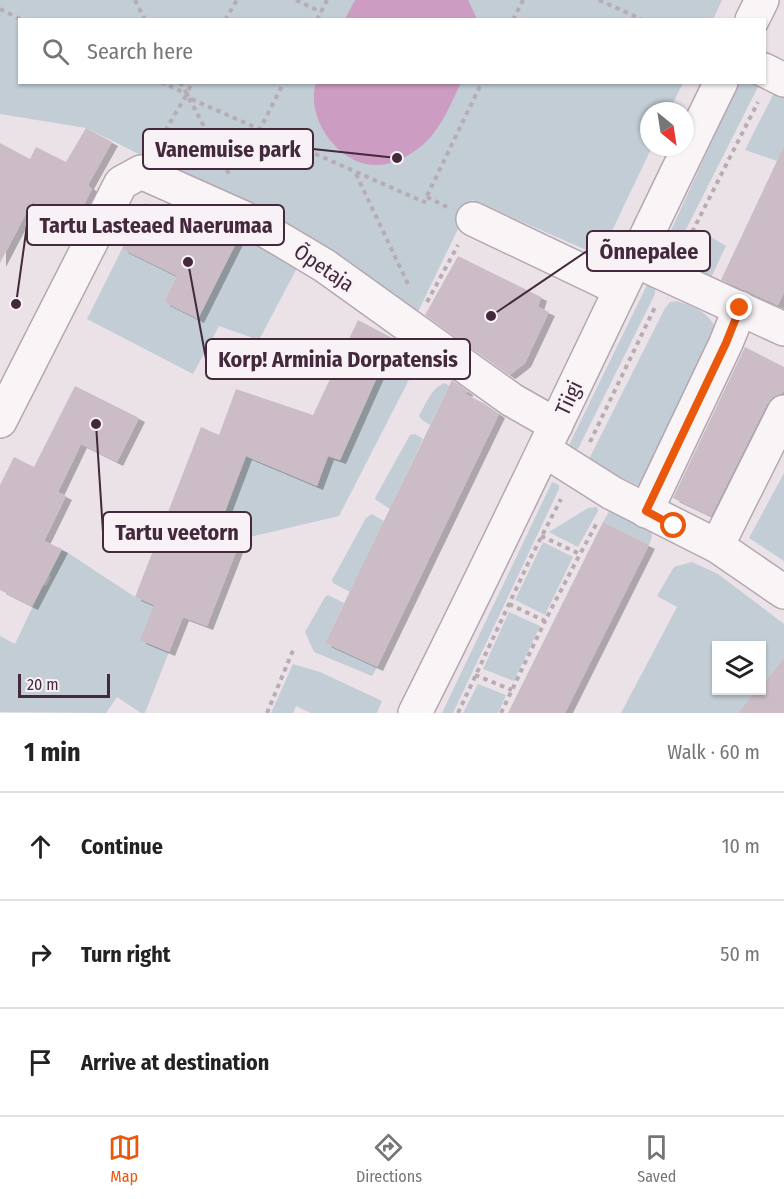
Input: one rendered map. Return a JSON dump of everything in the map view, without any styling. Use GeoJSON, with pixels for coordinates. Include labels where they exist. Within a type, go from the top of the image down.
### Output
{"type":"FeatureCollection","features":[{"type":"Feature","properties":{"kind":"street"},"geometry":{"type":"LineString","coordinates":[[753,18],[762,0]]}},
{"type":"Feature","properties":{"kind":"street","name":"Tiigi"},"geometry":{"type":"LineString","coordinates":[[416,713],[721,84]]}},
{"type":"Feature","properties":{"kind":"street"},"geometry":{"type":"LineString","coordinates":[[0,421],[122,183],[141,172]]}},
{"type":"Feature","properties":{"kind":"street","name":"Õpetaja"},"geometry":{"type":"LineString","coordinates":[[141,172],[244,218],[325,266],[512,400],[550,438],[576,471],[612,493],[717,546],[784,592]]}},
{"type":"Feature","properties":{"kind":"street"},"geometry":{"type":"LineString","coordinates":[[473,219],[620,289]]}},
{"type":"Feature","properties":{"kind":"street"},"geometry":{"type":"LineString","coordinates":[[634,260],[784,329]]}},
{"type":"Feature","properties":{"kind":"street"},"geometry":{"type":"LineString","coordinates":[[646,511],[726,343],[740,308]]}},
{"type":"Feature","properties":{"kind":"street"},"geometry":{"type":"LineString","coordinates":[[717,546],[784,412]]}},
{"type":"Feature","properties":{"kind":"path"},"geometry":{"type":"LineString","coordinates":[[135,0],[145,18]]}},
{"type":"Feature","properties":{"kind":"path"},"geometry":{"type":"LineString","coordinates":[[226,18],[237,0]]}},
{"type":"Feature","properties":{"kind":"path"},"geometry":{"type":"LineString","coordinates":[[296,0],[321,12]]}},
{"type":"Feature","properties":{"kind":"path"},"geometry":{"type":"LineString","coordinates":[[318,18],[327,0]]}},
{"type":"Feature","properties":{"kind":"path"},"geometry":{"type":"LineString","coordinates":[[514,18],[522,0]]}},
{"type":"Feature","properties":{"kind":"path"},"geometry":{"type":"LineString","coordinates":[[601,0],[639,18]]}},
{"type":"Feature","properties":{"kind":"path"},"geometry":{"type":"LineString","coordinates":[[0,9],[18,18]]}},
{"type":"Feature","properties":{"kind":"path"},"geometry":{"type":"LineString","coordinates":[[458,713],[509,603],[576,471],[670,276],[774,74]]}},
{"type":"Feature","properties":{"kind":"path"},"geometry":{"type":"LineString","coordinates":[[165,84],[260,131],[424,202],[481,84]]}},
{"type":"Feature","properties":{"kind":"path"},"geometry":{"type":"LineString","coordinates":[[181,84],[245,205],[244,218]]}},
{"type":"Feature","properties":{"kind":"path"},"geometry":{"type":"LineString","coordinates":[[141,172],[188,96],[191,84]]}},
{"type":"Feature","properties":{"kind":"path"},"geometry":{"type":"LineString","coordinates":[[260,131],[283,84]]}},
{"type":"Feature","properties":{"kind":"path"},"geometry":{"type":"LineString","coordinates":[[356,173],[411,291]]}},
{"type":"Feature","properties":{"kind":"path"},"geometry":{"type":"LineString","coordinates":[[427,302],[473,219]]}},
{"type":"Feature","properties":{"kind":"path"},"geometry":{"type":"LineString","coordinates":[[501,713],[545,621],[612,493]]}},
{"type":"Feature","properties":{"kind":"path"},"geometry":{"type":"LineString","coordinates":[[542,536],[580,554]]}},
{"type":"Feature","properties":{"kind":"path"},"geometry":{"type":"LineString","coordinates":[[509,603],[545,621]]}},
{"type":"Feature","properties":{"kind":"path"},"geometry":{"type":"LineString","coordinates":[[267,713],[294,648]]}},
{"type":"Feature","properties":{"kind":"path"},"geometry":{"type":"LineString","coordinates":[[475,675],[512,690]]}},
{"type":"Feature","properties":{"kind":"shaded area"},"geometry":{"type":"Polygon","coordinates":[[[0,0],[722,0],[714,18],[18,18],[18,84],[682,84],[674,102],[640,102],[640,156],[648,156],[600,256],[472,200],[414,320],[201,186],[86,128],[0,114],[0,0]]]}},
{"type":"Feature","properties":{"kind":"shaded area"},"geometry":{"type":"Polygon","coordinates":[[[355,0],[468,0],[477,18],[346,18],[355,0]]]}},
{"type":"Feature","properties":{"kind":"shaded area"},"geometry":{"type":"Polygon","coordinates":[[[316,84],[461,84],[444,118],[426,142],[399,160],[377,165],[350,158],[338,149],[320,125],[314,97],[316,84]]]}},
{"type":"Feature","properties":{"kind":"shaded area"},"geometry":{"type":"Polygon","coordinates":[[[739,84],[759,84],[666,269],[655,265],[739,84]]]}},
{"type":"Feature","properties":{"kind":"shaded area"},"geometry":{"type":"Polygon","coordinates":[[[776,89],[784,93],[784,146],[777,161],[745,150],[776,89]]]}},
{"type":"Feature","properties":{"kind":"shaded area"},"geometry":{"type":"Polygon","coordinates":[[[703,232],[726,246],[709,282],[683,273],[703,232]]]}},
{"type":"Feature","properties":{"kind":"shaded area"},"geometry":{"type":"Polygon","coordinates":[[[240,236],[298,266],[259,340],[219,326],[193,374],[87,319],[122,249],[177,276],[164,302],[198,318],[240,236]]]}},
{"type":"Feature","properties":{"kind":"shaded area"},"geometry":{"type":"Polygon","coordinates":[[[647,285],[655,286],[655,294],[575,451],[569,445],[647,285]]]}},
{"type":"Feature","properties":{"kind":"shaded area"},"geometry":{"type":"Polygon","coordinates":[[[677,301],[694,307],[704,314],[715,327],[644,488],[591,464],[589,459],[665,308],[670,302],[677,301]]]}},
{"type":"Feature","properties":{"kind":"shaded area"},"geometry":{"type":"Polygon","coordinates":[[[390,349],[415,368],[339,516],[241,539],[218,530],[247,452],[252,459],[317,485],[328,456],[340,460],[390,349]]]}},
{"type":"Feature","properties":{"kind":"shaded area"},"geometry":{"type":"Polygon","coordinates":[[[445,383],[449,386],[430,425],[419,416],[432,392],[445,383]]]}},
{"type":"Feature","properties":{"kind":"shaded area"},"geometry":{"type":"Polygon","coordinates":[[[415,434],[423,439],[390,509],[375,498],[410,435],[415,434]]]}},
{"type":"Feature","properties":{"kind":"shaded area"},"geometry":{"type":"Polygon","coordinates":[[[784,473],[784,561],[749,538],[784,473]]]}},
{"type":"Feature","properties":{"kind":"shaded area"},"geometry":{"type":"Polygon","coordinates":[[[552,482],[559,485],[559,489],[453,713],[442,713],[552,482]]]}},
{"type":"Feature","properties":{"kind":"shaded area"},"geometry":{"type":"Polygon","coordinates":[[[597,507],[598,511],[578,547],[549,532],[588,508],[597,507]]]}},
{"type":"Feature","properties":{"kind":"shaded area"},"geometry":{"type":"Polygon","coordinates":[[[611,508],[651,532],[649,545],[603,522],[611,508]]]}},
{"type":"Feature","properties":{"kind":"shaded area"},"geometry":{"type":"Polygon","coordinates":[[[372,514],[384,521],[350,592],[333,583],[332,580],[366,518],[372,514]]]}},
{"type":"Feature","properties":{"kind":"shaded area"},"geometry":{"type":"Polygon","coordinates":[[[543,542],[573,557],[545,615],[515,600],[543,542]]]}},
{"type":"Feature","properties":{"kind":"shaded area"},"geometry":{"type":"Polygon","coordinates":[[[62,549],[135,597],[154,605],[169,652],[145,713],[141,713],[117,697],[106,713],[0,712],[0,636],[15,644],[43,585],[46,586],[51,577],[49,575],[62,549]]]}},
{"type":"Feature","properties":{"kind":"shaded area"},"geometry":{"type":"Polygon","coordinates":[[[692,562],[718,574],[784,624],[784,658],[766,680],[766,641],[712,641],[712,695],[754,695],[738,713],[621,713],[677,607],[657,596],[674,567],[692,562]]]}},
{"type":"Feature","properties":{"kind":"shaded area"},"geometry":{"type":"Polygon","coordinates":[[[328,595],[344,603],[325,643],[377,667],[372,676],[314,652],[305,632],[328,595]]]}},
{"type":"Feature","properties":{"kind":"shaded area"},"geometry":{"type":"Polygon","coordinates":[[[509,612],[540,626],[514,681],[483,669],[509,612]]]}},
{"type":"Feature","properties":{"kind":"shaded area"},"geometry":{"type":"Polygon","coordinates":[[[293,664],[320,672],[382,701],[377,713],[311,713],[296,706],[293,713],[271,713],[293,664]]]}},
{"type":"Feature","properties":{"kind":"shaded area"},"geometry":{"type":"Polygon","coordinates":[[[478,684],[506,695],[498,713],[463,713],[478,684]]]}},
{"type":"Feature","properties":{"kind":"building"},"geometry":{"type":"Polygon","coordinates":[[[86,128],[112,142],[88,185],[92,189],[74,224],[32,202],[0,263],[0,143],[30,159],[36,147],[66,162],[86,128]]]}},
{"type":"Feature","properties":{"kind":"building"},"geometry":{"type":"Polygon","coordinates":[[[784,146],[784,292],[778,305],[721,280],[784,146]]]}},
{"type":"Feature","properties":{"kind":"building"},"geometry":{"type":"Polygon","coordinates":[[[145,203],[199,230],[203,220],[239,237],[198,319],[164,302],[177,276],[122,249],[145,203]]]}},
{"type":"Feature","properties":{"kind":"building"},"geometry":{"type":"Polygon","coordinates":[[[458,256],[541,297],[538,307],[549,312],[525,363],[509,375],[425,315],[458,256]]]}},
{"type":"Feature","properties":{"kind":"building"},"geometry":{"type":"Polygon","coordinates":[[[358,320],[394,339],[340,460],[328,456],[317,486],[246,456],[218,530],[241,539],[207,626],[183,617],[169,652],[140,640],[154,605],[135,597],[201,427],[219,435],[236,389],[313,415],[358,320]]]}},
{"type":"Feature","properties":{"kind":"building"},"geometry":{"type":"Polygon","coordinates":[[[745,347],[784,367],[784,390],[767,404],[711,516],[673,498],[745,347]]]}},
{"type":"Feature","properties":{"kind":"building"},"geometry":{"type":"Polygon","coordinates":[[[452,380],[468,392],[464,393],[499,414],[377,667],[325,643],[452,380]]]}},
{"type":"Feature","properties":{"kind":"building"},"geometry":{"type":"Polygon","coordinates":[[[75,386],[139,418],[117,462],[81,444],[58,492],[66,496],[44,541],[62,549],[32,606],[0,590],[0,485],[14,457],[34,467],[75,386]]]}},
{"type":"Feature","properties":{"kind":"building"},"geometry":{"type":"Polygon","coordinates":[[[603,522],[649,545],[565,713],[508,713],[603,522]]]}},
{"type":"Feature","properties":{"kind":"building"},"geometry":{"type":"Polygon","coordinates":[[[784,658],[784,713],[738,713],[753,695],[766,695],[766,680],[784,658]]]}},
{"type":"Feature","properties":{"kind":"place","name":"Vanemuise park"},"geometry":{"type":"Point","coordinates":[397,158]}},
{"type":"Feature","properties":{"kind":"place","name":"Korp! Arminia Dorpatensis"},"geometry":{"type":"Point","coordinates":[188,262]}},
{"type":"Feature","properties":{"kind":"place","name":"Tartu Lasteaed Naerumaa"},"geometry":{"type":"Point","coordinates":[16,304]}},
{"type":"Feature","properties":{"kind":"place","name":"Õnnepalee"},"geometry":{"type":"Point","coordinates":[491,316]}},
{"type":"Feature","properties":{"kind":"place","name":"Tartu veetorn"},"geometry":{"type":"Point","coordinates":[96,424]}},
{"type":"Feature","properties":{"kind":"route"},"geometry":{"type":"LineString","coordinates":[[674,526],[646,511],[726,343],[740,308]]}}]}
